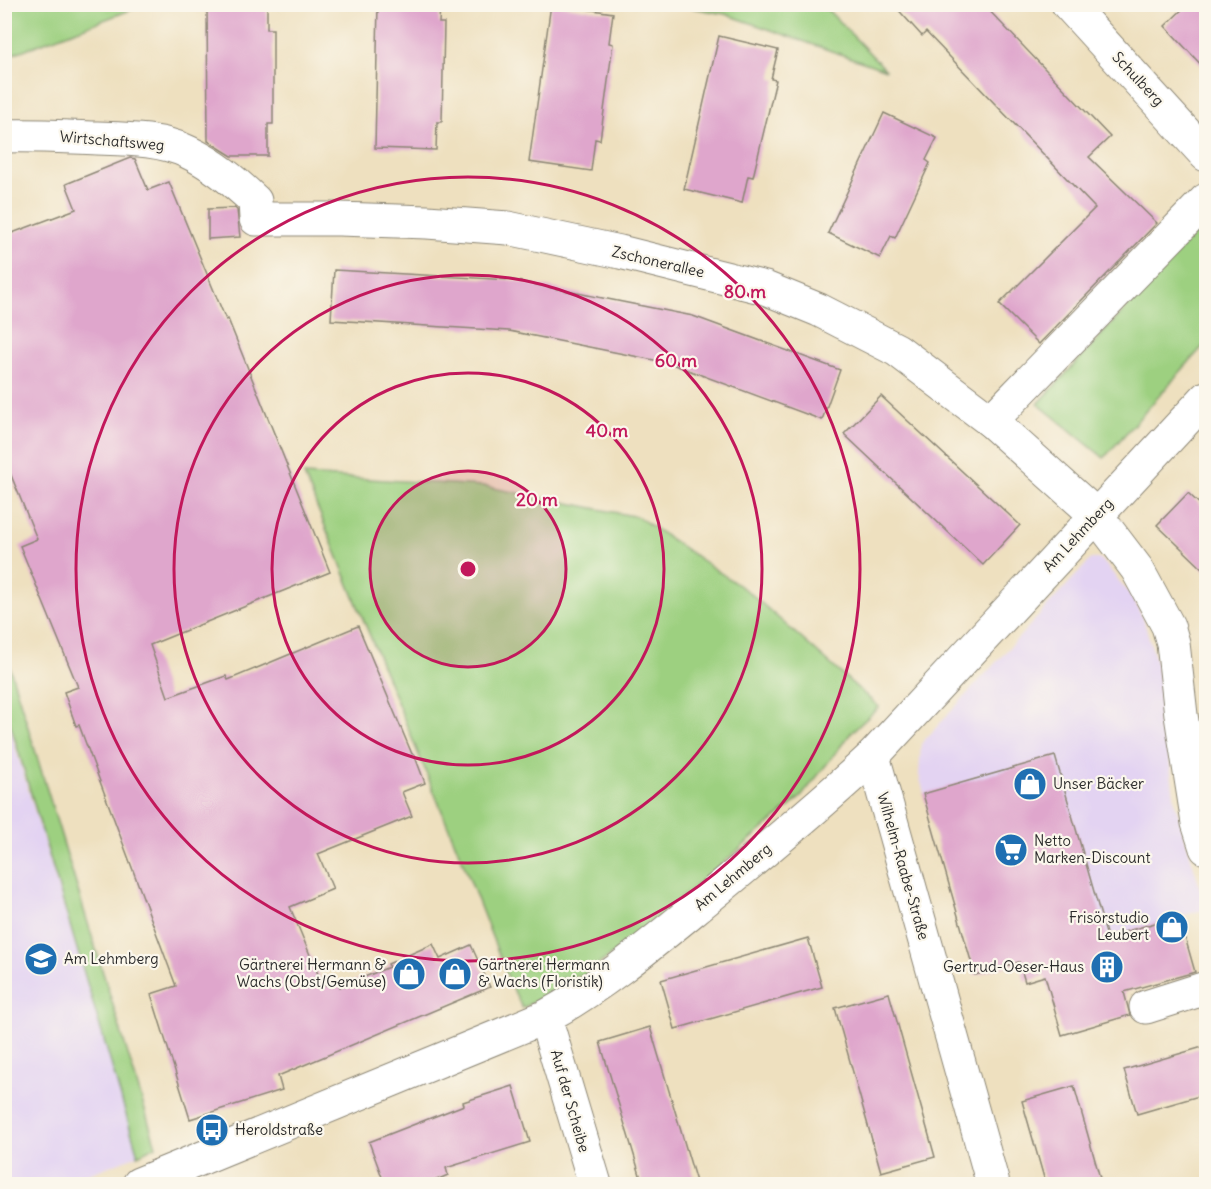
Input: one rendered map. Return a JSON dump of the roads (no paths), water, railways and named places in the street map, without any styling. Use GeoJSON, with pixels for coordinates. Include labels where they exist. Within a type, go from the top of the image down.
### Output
{"type":"FeatureCollection","features":[{"type":"Feature","properties":{"kind":"street","name":"Schulberg"},"geometry":{"type":"LineString","coordinates":[[1068,4],[1206,154]]}},
{"type":"Feature","properties":{"kind":"street","name":"Wirtschaftsweg"},"geometry":{"type":"LineString","coordinates":[[4,136],[38,135],[157,142],[186,151],[214,166],[240,186],[255,201],[256,219]]}},
{"type":"Feature","properties":{"kind":"street"},"geometry":{"type":"LineString","coordinates":[[991,421],[1206,200]]}},
{"type":"Feature","properties":{"kind":"street","name":"Zschonerallee"},"geometry":{"type":"LineString","coordinates":[[256,219],[428,222],[508,228],[620,252],[765,288],[819,310],[897,350],[991,421],[1096,515],[1137,569],[1168,626],[1173,643],[1181,715],[1198,824],[1206,848]]}},
{"type":"Feature","properties":{"kind":"street","name":"Am Lehmberg"},"geometry":{"type":"LineString","coordinates":[[139,1185],[195,1174],[545,1017],[575,1001],[677,923],[821,804],[873,756],[1206,398]]}},
{"type":"Feature","properties":{"kind":"street","name":"Wilhelm-Raabe-Straße"},"geometry":{"type":"LineString","coordinates":[[873,756],[993,1185]]}},
{"type":"Feature","properties":{"kind":"street"},"geometry":{"type":"LineString","coordinates":[[1146,1007],[1206,988]]}},
{"type":"Feature","properties":{"kind":"street","name":"Auf der Scheibe"},"geometry":{"type":"LineString","coordinates":[[545,1017],[595,1185]]}},
{"type":"Feature","properties":{"kind":"place","name":"Unser Bäcker"},"geometry":{"type":"Point","coordinates":[1030,784]}},
{"type":"Feature","properties":{"kind":"place","name":"Netto Marken-Discount"},"geometry":{"type":"Point","coordinates":[1011,850]}},
{"type":"Feature","properties":{"kind":"place","name":"Frisörstudio Leubert"},"geometry":{"type":"Point","coordinates":[1172,927]}},
{"type":"Feature","properties":{"kind":"place","name":"Am Lehmberg"},"geometry":{"type":"Point","coordinates":[41,959]}},
{"type":"Feature","properties":{"kind":"place","name":"Gertrud-Oeser-Haus"},"geometry":{"type":"Point","coordinates":[1107,967]}},
{"type":"Feature","properties":{"kind":"place","name":"Gärtnerei Hermann & Wachs (Obst/Gemüse)"},"geometry":{"type":"Point","coordinates":[409,974]}},
{"type":"Feature","properties":{"kind":"place","name":"Gärtnerei Hermann & Wachs (Floristik)"},"geometry":{"type":"Point","coordinates":[455,974]}},
{"type":"Feature","properties":{"kind":"place","name":"Heroldstraße"},"geometry":{"type":"Point","coordinates":[212,1130]}}]}
